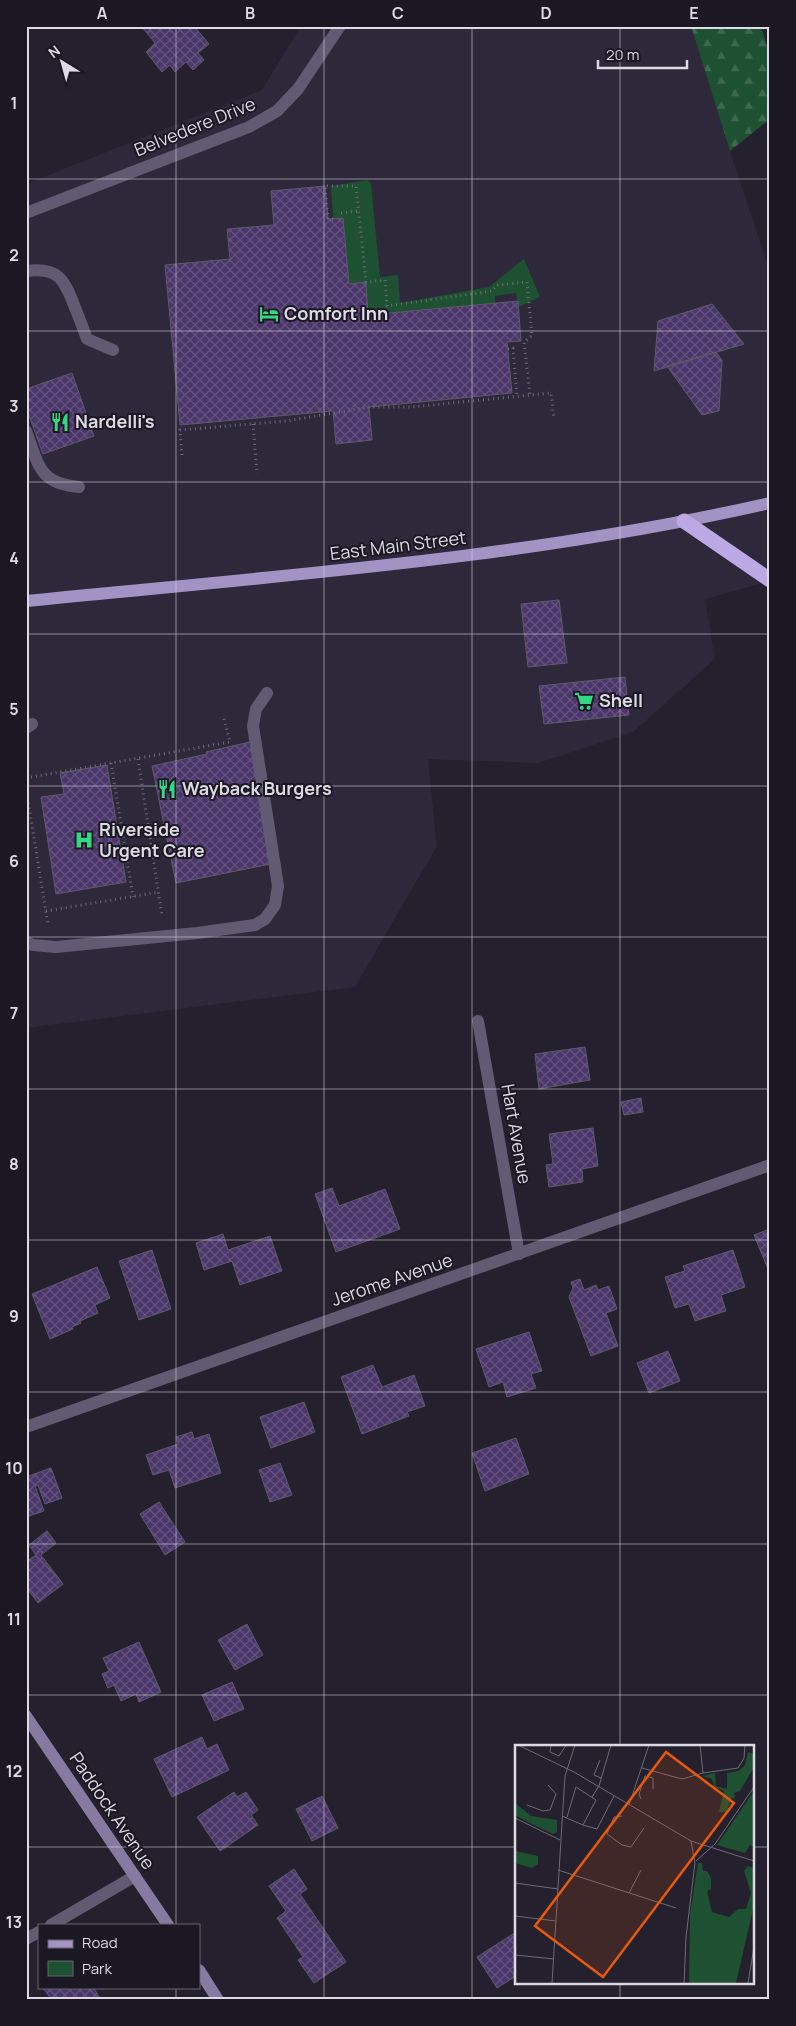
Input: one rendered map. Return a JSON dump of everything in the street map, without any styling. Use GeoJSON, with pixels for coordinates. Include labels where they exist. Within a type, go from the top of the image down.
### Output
{"type":"FeatureCollection","features":[{"type":"Feature","properties":{"kind":"highway"},"geometry":{"type":"LineString","coordinates":[[684,521],[770,580]]}},
{"type":"Feature","properties":{"kind":"main road","name":"East Main Street"},"geometry":{"type":"LineString","coordinates":[[26,601],[435,560],[522,548],[684,521],[770,503]]}},
{"type":"Feature","properties":{"kind":"main road","name":"Paddock Avenue"},"geometry":{"type":"LineString","coordinates":[[26,1716],[167,1924]]}},
{"type":"Feature","properties":{"kind":"main road"},"geometry":{"type":"LineString","coordinates":[[200,1972],[218,2000]]}},
{"type":"Feature","properties":{"kind":"street","name":"Belvedere Drive"},"geometry":{"type":"LineString","coordinates":[[26,213],[249,127],[277,111],[298,89],[340,26]]}},
{"type":"Feature","properties":{"kind":"street"},"geometry":{"type":"LineString","coordinates":[[26,271],[44,270],[53,272],[61,278],[67,286],[87,339],[113,350]]}},
{"type":"Feature","properties":{"kind":"street"},"geometry":{"type":"LineString","coordinates":[[26,431],[45,476],[65,486],[80,488]]}},
{"type":"Feature","properties":{"kind":"street"},"geometry":{"type":"LineString","coordinates":[[26,942],[33,945],[66,946],[255,926],[265,918],[275,905],[278,886],[253,726],[256,709],[267,693]]}},
{"type":"Feature","properties":{"kind":"street","name":"Hart Avenue"},"geometry":{"type":"LineString","coordinates":[[478,1021],[519,1254]]}},
{"type":"Feature","properties":{"kind":"street","name":"Jerome Avenue"},"geometry":{"type":"LineString","coordinates":[[26,1427],[770,1165]]}},
{"type":"Feature","properties":{"kind":"street"},"geometry":{"type":"LineString","coordinates":[[53,1924],[135,1876]]}},
{"type":"Feature","properties":{"kind":"street"},"geometry":{"type":"LineString","coordinates":[[26,1939],[38,1933]]}},
{"type":"Feature","properties":{"kind":"path"},"geometry":{"type":"LineString","coordinates":[[333,219],[328,219],[325,186],[356,186],[366,282],[385,280],[387,306],[492,291],[497,285],[527,282],[532,336],[524,342],[530,395]]}},
{"type":"Feature","properties":{"kind":"path"},"geometry":{"type":"LineString","coordinates":[[341,213],[358,211]]}},
{"type":"Feature","properties":{"kind":"path"},"geometry":{"type":"LineString","coordinates":[[508,349],[513,348],[517,397]]}},
{"type":"Feature","properties":{"kind":"path"},"geometry":{"type":"LineString","coordinates":[[182,455],[180,430],[286,421],[369,407],[412,407],[551,393],[554,419]]}},
{"type":"Feature","properties":{"kind":"path"},"geometry":{"type":"LineString","coordinates":[[253,424],[257,474]]}},
{"type":"Feature","properties":{"kind":"path"},"geometry":{"type":"LineString","coordinates":[[26,778],[230,742],[223,715]]}},
{"type":"Feature","properties":{"kind":"path"},"geometry":{"type":"LineString","coordinates":[[138,759],[164,924]]}},
{"type":"Feature","properties":{"kind":"path"},"geometry":{"type":"LineString","coordinates":[[111,763],[133,897]]}},
{"type":"Feature","properties":{"kind":"path"},"geometry":{"type":"LineString","coordinates":[[26,788],[48,927]]}},
{"type":"Feature","properties":{"kind":"path"},"geometry":{"type":"LineString","coordinates":[[123,835],[149,830]]}},
{"type":"Feature","properties":{"kind":"path"},"geometry":{"type":"LineString","coordinates":[[46,911],[158,892]]}},
{"type":"Feature","properties":{"kind":"shaded area"},"geometry":{"type":"Polygon","coordinates":[[[301,26],[691,26],[770,271],[770,581],[705,599],[715,659],[633,732],[538,763],[428,759],[437,846],[355,987],[26,1028],[26,184],[262,90],[301,26]]]}},
{"type":"Feature","properties":{"kind":"green space"},"geometry":{"type":"Polygon","coordinates":[[[691,26],[761,26],[770,55],[770,119],[730,151],[691,26]]]}},
{"type":"Feature","properties":{"kind":"green space"},"geometry":{"type":"Polygon","coordinates":[[[368,180],[371,184],[380,277],[398,275],[400,303],[489,287],[524,259],[540,297],[518,307],[516,293],[495,296],[495,303],[368,315],[365,283],[349,284],[343,218],[333,219],[331,186],[368,180]]]}},
{"type":"Feature","properties":{"kind":"building"},"geometry":{"type":"Polygon","coordinates":[[[141,26],[194,26],[209,44],[198,53],[204,60],[193,70],[186,62],[175,72],[170,65],[162,72],[146,52],[155,43],[141,26]]]}},
{"type":"Feature","properties":{"kind":"building","name":"Comfort Inn"},"geometry":{"type":"Polygon","coordinates":[[[325,186],[328,219],[343,218],[349,284],[366,282],[368,315],[518,301],[521,341],[507,342],[512,393],[369,407],[372,440],[336,444],[333,411],[180,425],[165,265],[230,259],[227,229],[274,225],[271,191],[325,186]]]}},
{"type":"Feature","properties":{"kind":"building"},"geometry":{"type":"Polygon","coordinates":[[[712,304],[744,344],[654,371],[658,321],[712,304]]]}},
{"type":"Feature","properties":{"kind":"building"},"geometry":{"type":"Polygon","coordinates":[[[716,352],[722,360],[719,411],[702,415],[667,366],[716,352]]]}},
{"type":"Feature","properties":{"kind":"building","name":"Nardelli's"},"geometry":{"type":"Polygon","coordinates":[[[72,373],[94,436],[43,454],[26,407],[26,389],[72,373]]]}},
{"type":"Feature","properties":{"kind":"building"},"geometry":{"type":"Polygon","coordinates":[[[559,600],[567,663],[528,667],[521,604],[559,600]]]}},
{"type":"Feature","properties":{"kind":"building","name":"Shell"},"geometry":{"type":"Polygon","coordinates":[[[625,677],[629,715],[544,724],[539,686],[625,677]]]}},
{"type":"Feature","properties":{"kind":"building"},"geometry":{"type":"Polygon","coordinates":[[[254,741],[271,864],[176,883],[152,766],[254,741]]]}},
{"type":"Feature","properties":{"kind":"building","name":"Riverside Urgent Care"},"geometry":{"type":"Polygon","coordinates":[[[107,765],[126,882],[56,894],[41,797],[64,794],[60,773],[107,765]]]}},
{"type":"Feature","properties":{"kind":"building"},"geometry":{"type":"Polygon","coordinates":[[[585,1047],[590,1080],[539,1089],[535,1054],[585,1047]]]}},
{"type":"Feature","properties":{"kind":"building"},"geometry":{"type":"Polygon","coordinates":[[[641,1098],[643,1112],[624,1115],[621,1102],[641,1098]]]}},
{"type":"Feature","properties":{"kind":"building"},"geometry":{"type":"Polygon","coordinates":[[[593,1128],[598,1166],[582,1169],[583,1182],[549,1187],[546,1165],[553,1164],[549,1134],[593,1128]]]}},
{"type":"Feature","properties":{"kind":"building"},"geometry":{"type":"Polygon","coordinates":[[[332,1188],[339,1206],[385,1189],[400,1229],[336,1252],[315,1194],[332,1188]]]}},
{"type":"Feature","properties":{"kind":"building"},"geometry":{"type":"Polygon","coordinates":[[[770,1229],[770,1268],[768,1269],[754,1235],[770,1229]]]}},
{"type":"Feature","properties":{"kind":"building"},"geometry":{"type":"Polygon","coordinates":[[[223,1234],[228,1250],[270,1236],[282,1271],[240,1285],[232,1261],[204,1270],[196,1243],[223,1234]]]}},
{"type":"Feature","properties":{"kind":"building"},"geometry":{"type":"Polygon","coordinates":[[[152,1250],[171,1309],[139,1320],[119,1261],[152,1250]]]}},
{"type":"Feature","properties":{"kind":"building"},"geometry":{"type":"Polygon","coordinates":[[[733,1250],[745,1287],[721,1295],[726,1311],[695,1321],[689,1304],[675,1308],[665,1277],[685,1271],[683,1266],[733,1250]]]}},
{"type":"Feature","properties":{"kind":"building"},"geometry":{"type":"Polygon","coordinates":[[[97,1267],[110,1298],[95,1305],[98,1313],[80,1321],[81,1323],[72,1327],[73,1329],[50,1339],[32,1294],[97,1267]]]}},
{"type":"Feature","properties":{"kind":"building"},"geometry":{"type":"Polygon","coordinates":[[[580,1279],[584,1290],[596,1285],[598,1290],[609,1286],[617,1309],[606,1313],[618,1346],[591,1356],[569,1297],[573,1288],[571,1282],[580,1279]]]}},
{"type":"Feature","properties":{"kind":"building"},"geometry":{"type":"Polygon","coordinates":[[[529,1332],[542,1371],[531,1374],[536,1388],[507,1397],[503,1382],[489,1387],[476,1349],[529,1332]]]}},
{"type":"Feature","properties":{"kind":"building"},"geometry":{"type":"Polygon","coordinates":[[[668,1351],[680,1381],[649,1393],[637,1363],[668,1351]]]}},
{"type":"Feature","properties":{"kind":"building"},"geometry":{"type":"Polygon","coordinates":[[[373,1365],[382,1387],[414,1375],[425,1406],[407,1412],[409,1416],[362,1434],[341,1377],[373,1365]]]}},
{"type":"Feature","properties":{"kind":"building"},"geometry":{"type":"Polygon","coordinates":[[[304,1402],[315,1432],[271,1448],[260,1417],[304,1402]]]}},
{"type":"Feature","properties":{"kind":"building"},"geometry":{"type":"Polygon","coordinates":[[[192,1432],[194,1439],[209,1434],[221,1473],[175,1488],[169,1470],[153,1475],[146,1455],[178,1444],[176,1437],[192,1432]]]}},
{"type":"Feature","properties":{"kind":"building"},"geometry":{"type":"Polygon","coordinates":[[[516,1438],[529,1474],[485,1491],[472,1453],[516,1438]]]}},
{"type":"Feature","properties":{"kind":"building"},"geometry":{"type":"Polygon","coordinates":[[[280,1463],[292,1495],[270,1502],[259,1470],[280,1463]]]}},
{"type":"Feature","properties":{"kind":"building"},"geometry":{"type":"Polygon","coordinates":[[[51,1468],[62,1498],[45,1504],[38,1485],[35,1486],[44,1511],[26,1517],[26,1477],[51,1468]]]}},
{"type":"Feature","properties":{"kind":"building"},"geometry":{"type":"Polygon","coordinates":[[[159,1502],[185,1542],[165,1555],[140,1514],[159,1502]]]}},
{"type":"Feature","properties":{"kind":"building"},"geometry":{"type":"Polygon","coordinates":[[[47,1531],[56,1543],[41,1555],[63,1584],[38,1603],[26,1587],[26,1562],[36,1555],[29,1545],[47,1531]]]}},
{"type":"Feature","properties":{"kind":"building"},"geometry":{"type":"Polygon","coordinates":[[[247,1624],[263,1655],[235,1670],[218,1640],[247,1624]]]}},
{"type":"Feature","properties":{"kind":"building"},"geometry":{"type":"Polygon","coordinates":[[[139,1642],[161,1692],[139,1702],[136,1694],[121,1701],[114,1685],[108,1688],[102,1674],[109,1671],[103,1658],[139,1642]]]}},
{"type":"Feature","properties":{"kind":"building"},"geometry":{"type":"Polygon","coordinates":[[[232,1682],[244,1709],[214,1721],[202,1695],[232,1682]]]}},
{"type":"Feature","properties":{"kind":"building"},"geometry":{"type":"Polygon","coordinates":[[[202,1737],[207,1749],[217,1744],[229,1770],[172,1797],[154,1759],[202,1737]]]}},
{"type":"Feature","properties":{"kind":"building"},"geometry":{"type":"Polygon","coordinates":[[[234,1792],[237,1797],[246,1792],[258,1810],[251,1815],[258,1825],[220,1851],[197,1817],[234,1792]]]}},
{"type":"Feature","properties":{"kind":"building"},"geometry":{"type":"Polygon","coordinates":[[[322,1796],[338,1828],[312,1841],[296,1809],[322,1796]]]}},
{"type":"Feature","properties":{"kind":"building"},"geometry":{"type":"Polygon","coordinates":[[[294,1869],[307,1889],[300,1894],[346,1962],[314,1983],[298,1960],[303,1957],[277,1918],[286,1911],[269,1886],[294,1869]]]}},
{"type":"Feature","properties":{"kind":"building"},"geometry":{"type":"Polygon","coordinates":[[[515,1933],[515,1977],[497,1988],[477,1957],[515,1933]]]}},
{"type":"Feature","properties":{"kind":"building"},"geometry":{"type":"Polygon","coordinates":[[[43,1988],[94,1988],[100,1998],[98,2000],[52,2000],[43,1988]]]}},
{"type":"Feature","properties":{"kind":"place","name":"Comfort Inn"},"geometry":{"type":"Point","coordinates":[269,314]}},
{"type":"Feature","properties":{"kind":"place","name":"Nardelli's"},"geometry":{"type":"Point","coordinates":[60,422]}},
{"type":"Feature","properties":{"kind":"place","name":"Shell"},"geometry":{"type":"Point","coordinates":[584,701]}},
{"type":"Feature","properties":{"kind":"place","name":"Wayback Burgers"},"geometry":{"type":"Point","coordinates":[167,789]}},
{"type":"Feature","properties":{"kind":"place","name":"Riverside Urgent Care"},"geometry":{"type":"Point","coordinates":[84,840]}}]}
